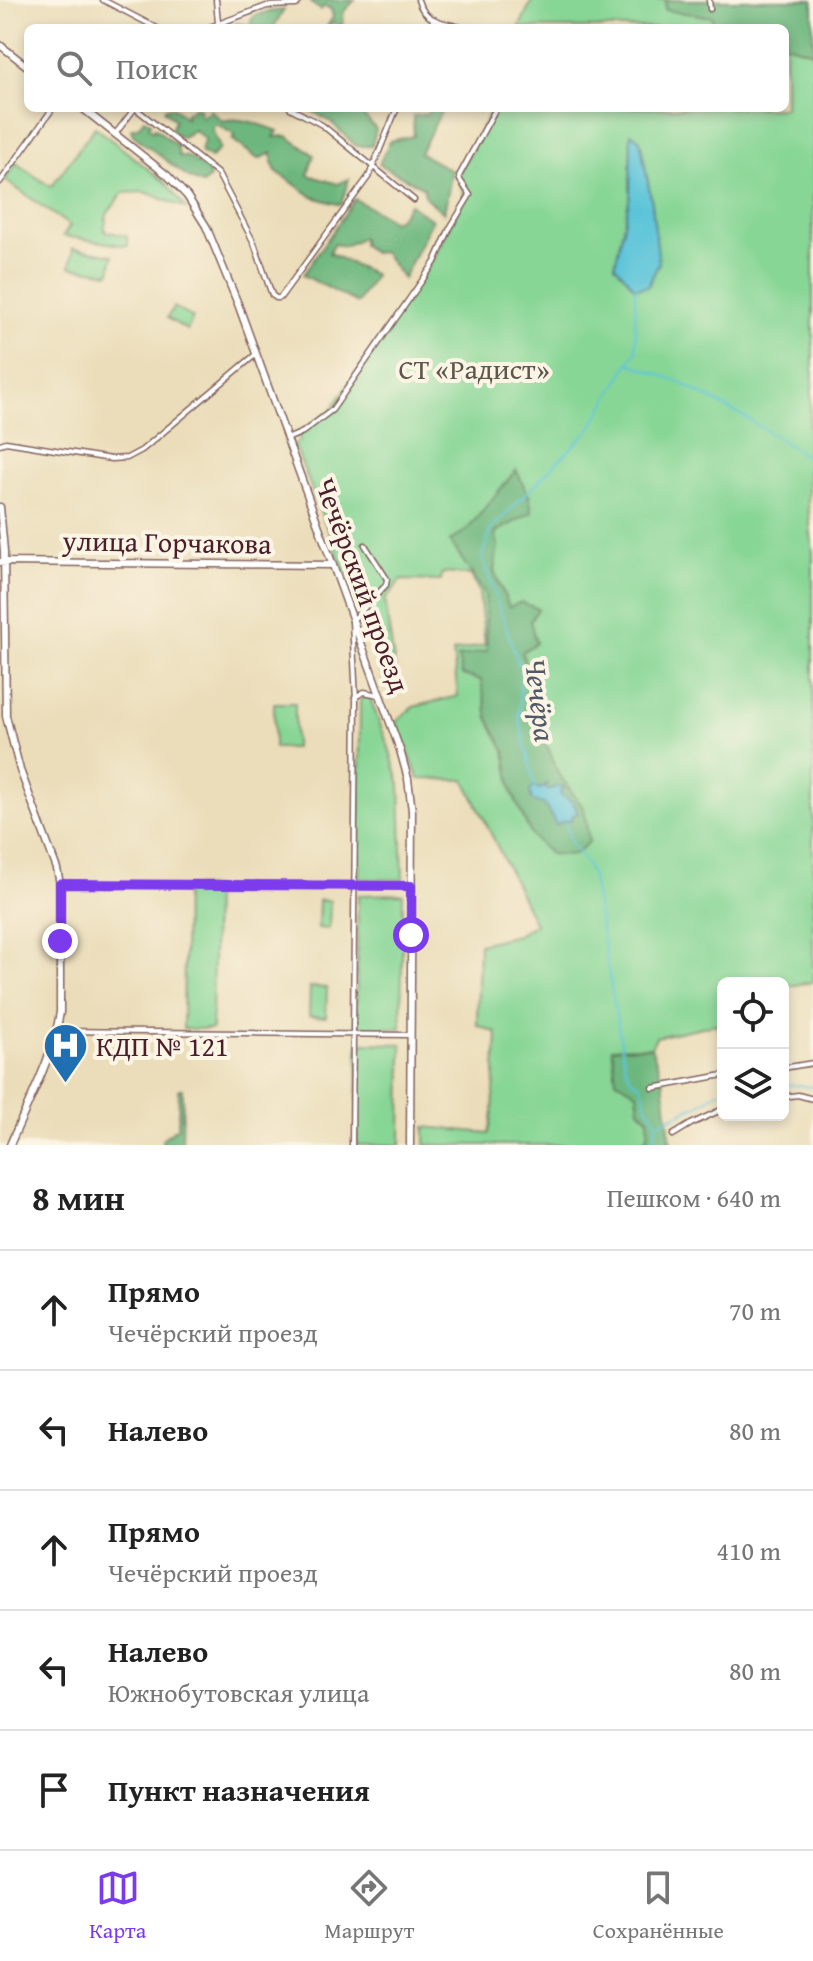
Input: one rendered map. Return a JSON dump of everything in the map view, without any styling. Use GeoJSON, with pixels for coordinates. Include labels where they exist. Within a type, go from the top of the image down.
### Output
{"type":"FeatureCollection","features":[{"type":"Feature","properties":{"kind":"main road"},"geometry":{"type":"LineString","coordinates":[[0,45],[24,64]]}},
{"type":"Feature","properties":{"kind":"main road","name":"Чечёрский проезд"},"geometry":{"type":"LineString","coordinates":[[87,112],[167,175],[187,196],[201,218],[222,263],[287,439],[408,779],[412,811],[410,1145]]}},
{"type":"Feature","properties":{"kind":"main road"},"geometry":{"type":"LineString","coordinates":[[0,507],[6,716],[20,770],[60,884],[60,1012],[57,1031],[10,1145]]}},
{"type":"Feature","properties":{"kind":"main road","name":"улица Горчакова"},"geometry":{"type":"LineString","coordinates":[[2,562],[333,565]]}},
{"type":"Feature","properties":{"kind":"street"},"geometry":{"type":"LineString","coordinates":[[103,0],[149,24]]}},
{"type":"Feature","properties":{"kind":"street"},"geometry":{"type":"LineString","coordinates":[[216,0],[218,23],[267,6],[296,5],[301,0]]}},
{"type":"Feature","properties":{"kind":"street"},"geometry":{"type":"LineString","coordinates":[[418,0],[420,9],[427,17],[449,24]]}},
{"type":"Feature","properties":{"kind":"street"},"geometry":{"type":"LineString","coordinates":[[709,0],[710,9]]}},
{"type":"Feature","properties":{"kind":"street"},"geometry":{"type":"LineString","coordinates":[[432,24],[433,20]]}},
{"type":"Feature","properties":{"kind":"street"},"geometry":{"type":"LineString","coordinates":[[0,182],[50,112]]}},
{"type":"Feature","properties":{"kind":"street"},"geometry":{"type":"LineString","coordinates":[[116,133],[132,112]]}},
{"type":"Feature","properties":{"kind":"street"},"geometry":{"type":"LineString","coordinates":[[140,112],[218,174],[254,243],[272,295],[280,298],[369,176],[395,112]]}},
{"type":"Feature","properties":{"kind":"street"},"geometry":{"type":"LineString","coordinates":[[298,112],[322,125],[414,200]]}},
{"type":"Feature","properties":{"kind":"street"},"geometry":{"type":"LineString","coordinates":[[287,439],[303,432],[332,410],[435,262],[450,228],[470,195],[459,176],[494,112]]}},
{"type":"Feature","properties":{"kind":"street"},"geometry":{"type":"LineString","coordinates":[[0,444],[6,442],[111,459],[127,458],[142,450],[255,355]]}},
{"type":"Feature","properties":{"kind":"street"},"geometry":{"type":"LineString","coordinates":[[352,621],[387,582],[365,545]]}},
{"type":"Feature","properties":{"kind":"street","name":"Чечёрский проезд"},"geometry":{"type":"LineString","coordinates":[[352,621],[355,664],[353,1034]]}},
{"type":"Feature","properties":{"kind":"street"},"geometry":{"type":"LineString","coordinates":[[355,697],[364,692],[380,695]]}},
{"type":"Feature","properties":{"kind":"street"},"geometry":{"type":"LineString","coordinates":[[60,884],[411,886]]}},
{"type":"Feature","properties":{"kind":"street"},"geometry":{"type":"LineString","coordinates":[[57,1031],[411,1035]]}},
{"type":"Feature","properties":{"kind":"street"},"geometry":{"type":"LineString","coordinates":[[352,1145],[353,1034]]}},
{"type":"Feature","properties":{"kind":"street"},"geometry":{"type":"LineString","coordinates":[[789,1067],[813,1063]]}},
{"type":"Feature","properties":{"kind":"street"},"geometry":{"type":"LineString","coordinates":[[653,1088],[717,1076]]}},
{"type":"Feature","properties":{"kind":"street"},"geometry":{"type":"LineString","coordinates":[[789,1096],[813,1099]]}},
{"type":"Feature","properties":{"kind":"street"},"geometry":{"type":"LineString","coordinates":[[673,1135],[717,1112]]}},
{"type":"Feature","properties":{"kind":"green space"},"geometry":{"type":"Polygon","coordinates":[[[312,0],[355,0],[344,11],[342,24],[329,24],[333,17],[331,9],[324,6],[321,10],[311,3],[312,0]]]}},
{"type":"Feature","properties":{"kind":"green space"},"geometry":{"type":"Polygon","coordinates":[[[532,0],[666,0],[665,10],[714,17],[713,24],[521,24],[532,0]]]}},
{"type":"Feature","properties":{"kind":"green space"},"geometry":{"type":"Polygon","coordinates":[[[666,0],[813,0],[813,52],[789,45],[789,24],[712,24],[713,17],[665,10],[666,0]]]}},
{"type":"Feature","properties":{"kind":"green space"},"geometry":{"type":"Polygon","coordinates":[[[284,10],[275,24],[250,24],[253,16],[284,10]]]}},
{"type":"Feature","properties":{"kind":"green space","name":"СТ «Радист»"},"geometry":{"type":"Polygon","coordinates":[[[789,45],[813,52],[813,374],[808,442],[808,507],[813,553],[813,982],[789,986],[789,977],[717,977],[717,1026],[656,1037],[651,1047],[612,1048],[637,1093],[639,1109],[648,1118],[648,1134],[643,1145],[425,1145],[425,1127],[489,1133],[497,1033],[477,1025],[479,944],[517,935],[535,924],[465,780],[419,779],[396,722],[413,707],[458,696],[453,652],[485,645],[479,592],[471,575],[442,573],[441,581],[401,580],[385,600],[396,676],[384,681],[294,444],[300,441],[298,433],[331,410],[433,259],[465,196],[457,178],[490,112],[789,112],[789,45]],[[631,134],[630,196],[615,265],[658,263],[652,204],[640,140],[631,134]]]}},
{"type":"Feature","properties":{"kind":"green space"},"geometry":{"type":"Polygon","coordinates":[[[166,112],[179,112],[186,118],[188,112],[200,112],[201,117],[212,112],[223,121],[244,120],[278,131],[274,137],[287,136],[314,155],[308,175],[338,184],[349,179],[341,205],[313,197],[276,171],[272,153],[258,159],[232,139],[235,135],[216,124],[212,129],[220,148],[211,158],[200,152],[205,139],[194,130],[181,138],[171,130],[175,120],[166,112]]]}},
{"type":"Feature","properties":{"kind":"green space"},"geometry":{"type":"Polygon","coordinates":[[[314,112],[361,113],[376,129],[372,146],[356,146],[331,122],[314,112]]]}},
{"type":"Feature","properties":{"kind":"green space"},"geometry":{"type":"Polygon","coordinates":[[[441,112],[420,153],[452,171],[444,213],[425,197],[424,188],[379,164],[390,141],[414,136],[413,116],[441,112]]]}},
{"type":"Feature","properties":{"kind":"green space"},"geometry":{"type":"Polygon","coordinates":[[[144,119],[151,123],[149,127],[153,131],[155,128],[177,146],[179,156],[188,157],[209,171],[210,178],[202,184],[189,178],[133,135],[131,129],[138,127],[144,119]]]}},
{"type":"Feature","properties":{"kind":"green space"},"geometry":{"type":"Polygon","coordinates":[[[95,127],[166,183],[186,208],[145,192],[123,193],[107,214],[104,231],[127,236],[128,246],[63,236],[70,226],[5,180],[16,163],[51,187],[95,127]]]}},
{"type":"Feature","properties":{"kind":"green space"},"geometry":{"type":"Polygon","coordinates":[[[355,199],[393,221],[410,204],[432,220],[403,279],[383,252],[373,253],[362,244],[362,238],[345,246],[334,244],[329,253],[375,275],[357,303],[303,275],[355,199]]]}},
{"type":"Feature","properties":{"kind":"green space"},"geometry":{"type":"Polygon","coordinates":[[[73,248],[113,255],[110,273],[70,267],[73,248]]]}},
{"type":"Feature","properties":{"kind":"green space"},"geometry":{"type":"Polygon","coordinates":[[[174,307],[193,318],[187,330],[167,318],[174,307]]]}},
{"type":"Feature","properties":{"kind":"green space"},"geometry":{"type":"Polygon","coordinates":[[[516,470],[529,496],[532,512],[495,533],[498,545],[494,571],[509,607],[521,602],[538,609],[530,621],[536,643],[522,652],[531,685],[535,725],[558,773],[584,809],[589,842],[574,855],[550,854],[531,835],[512,792],[505,751],[488,718],[481,680],[462,675],[458,657],[487,651],[485,594],[450,541],[467,530],[516,470]]]}},
{"type":"Feature","properties":{"kind":"green space"},"geometry":{"type":"Polygon","coordinates":[[[367,697],[389,748],[400,785],[403,880],[359,879],[360,702],[361,698],[367,697]]]}},
{"type":"Feature","properties":{"kind":"green space"},"geometry":{"type":"Polygon","coordinates":[[[274,703],[295,703],[295,748],[274,748],[274,703]]]}},
{"type":"Feature","properties":{"kind":"green space"},"geometry":{"type":"Polygon","coordinates":[[[185,887],[214,888],[212,1029],[183,1029],[185,887]]]}},
{"type":"Feature","properties":{"kind":"green space"},"geometry":{"type":"Polygon","coordinates":[[[403,894],[401,1028],[356,1027],[358,895],[403,894]]]}},
{"type":"Feature","properties":{"kind":"green space"},"geometry":{"type":"Polygon","coordinates":[[[319,900],[330,901],[329,929],[318,928],[319,900]]]}},
{"type":"Feature","properties":{"kind":"green space"},"geometry":{"type":"Polygon","coordinates":[[[310,987],[327,988],[326,1017],[309,1016],[310,987]]]}},
{"type":"Feature","properties":{"kind":"green space"},"geometry":{"type":"Polygon","coordinates":[[[358,1043],[402,1044],[401,1145],[357,1145],[358,1043]]]}},
{"type":"Feature","properties":{"kind":"green space"},"geometry":{"type":"Polygon","coordinates":[[[651,1047],[663,1080],[671,1145],[643,1145],[648,1134],[648,1118],[639,1109],[637,1093],[616,1080],[612,1048],[651,1047]]]}},
{"type":"Feature","properties":{"kind":"green space"},"geometry":{"type":"Polygon","coordinates":[[[179,1089],[183,1089],[182,1145],[162,1145],[162,1139],[178,1127],[179,1089]]]}},
{"type":"Feature","properties":{"kind":"water"},"geometry":{"type":"Polygon","coordinates":[[[631,133],[640,140],[659,263],[648,286],[635,288],[615,265],[630,196],[631,133]]]}},
{"type":"Feature","properties":{"kind":"water"},"geometry":{"type":"Polygon","coordinates":[[[548,783],[545,788],[548,790],[564,787],[560,794],[573,802],[578,813],[571,820],[556,825],[544,804],[532,801],[530,791],[534,786],[540,789],[548,783]]]}},
{"type":"Feature","properties":{"kind":"waterway","name":"Чечёра"},"geometry":{"type":"LineString","coordinates":[[535,787],[519,718],[521,671],[482,557],[491,529],[590,429],[636,351],[635,288]]}},
{"type":"Feature","properties":{"kind":"waterway"},"geometry":{"type":"LineString","coordinates":[[629,363],[679,382],[748,419],[813,461]]}},
{"type":"Feature","properties":{"kind":"waterway","name":"Чечёра"},"geometry":{"type":"LineString","coordinates":[[565,823],[572,845],[586,863],[592,878],[625,1066],[631,1079],[641,1084],[646,1104],[657,1123],[652,1145]]}},
{"type":"Feature","properties":{"kind":"waterway"},"geometry":{"type":"LineString","coordinates":[[789,1085],[813,1087]]}},
{"type":"Feature","properties":{"kind":"waterway"},"geometry":{"type":"LineString","coordinates":[[657,1123],[717,1093]]}},
{"type":"Feature","properties":{"kind":"place","name":"КДП № 121"},"geometry":{"type":"Point","coordinates":[65,1085]}},
{"type":"Feature","properties":{"kind":"route"},"geometry":{"type":"LineString","coordinates":[[60,941],[60,884],[411,886],[411,935]]}}]}
